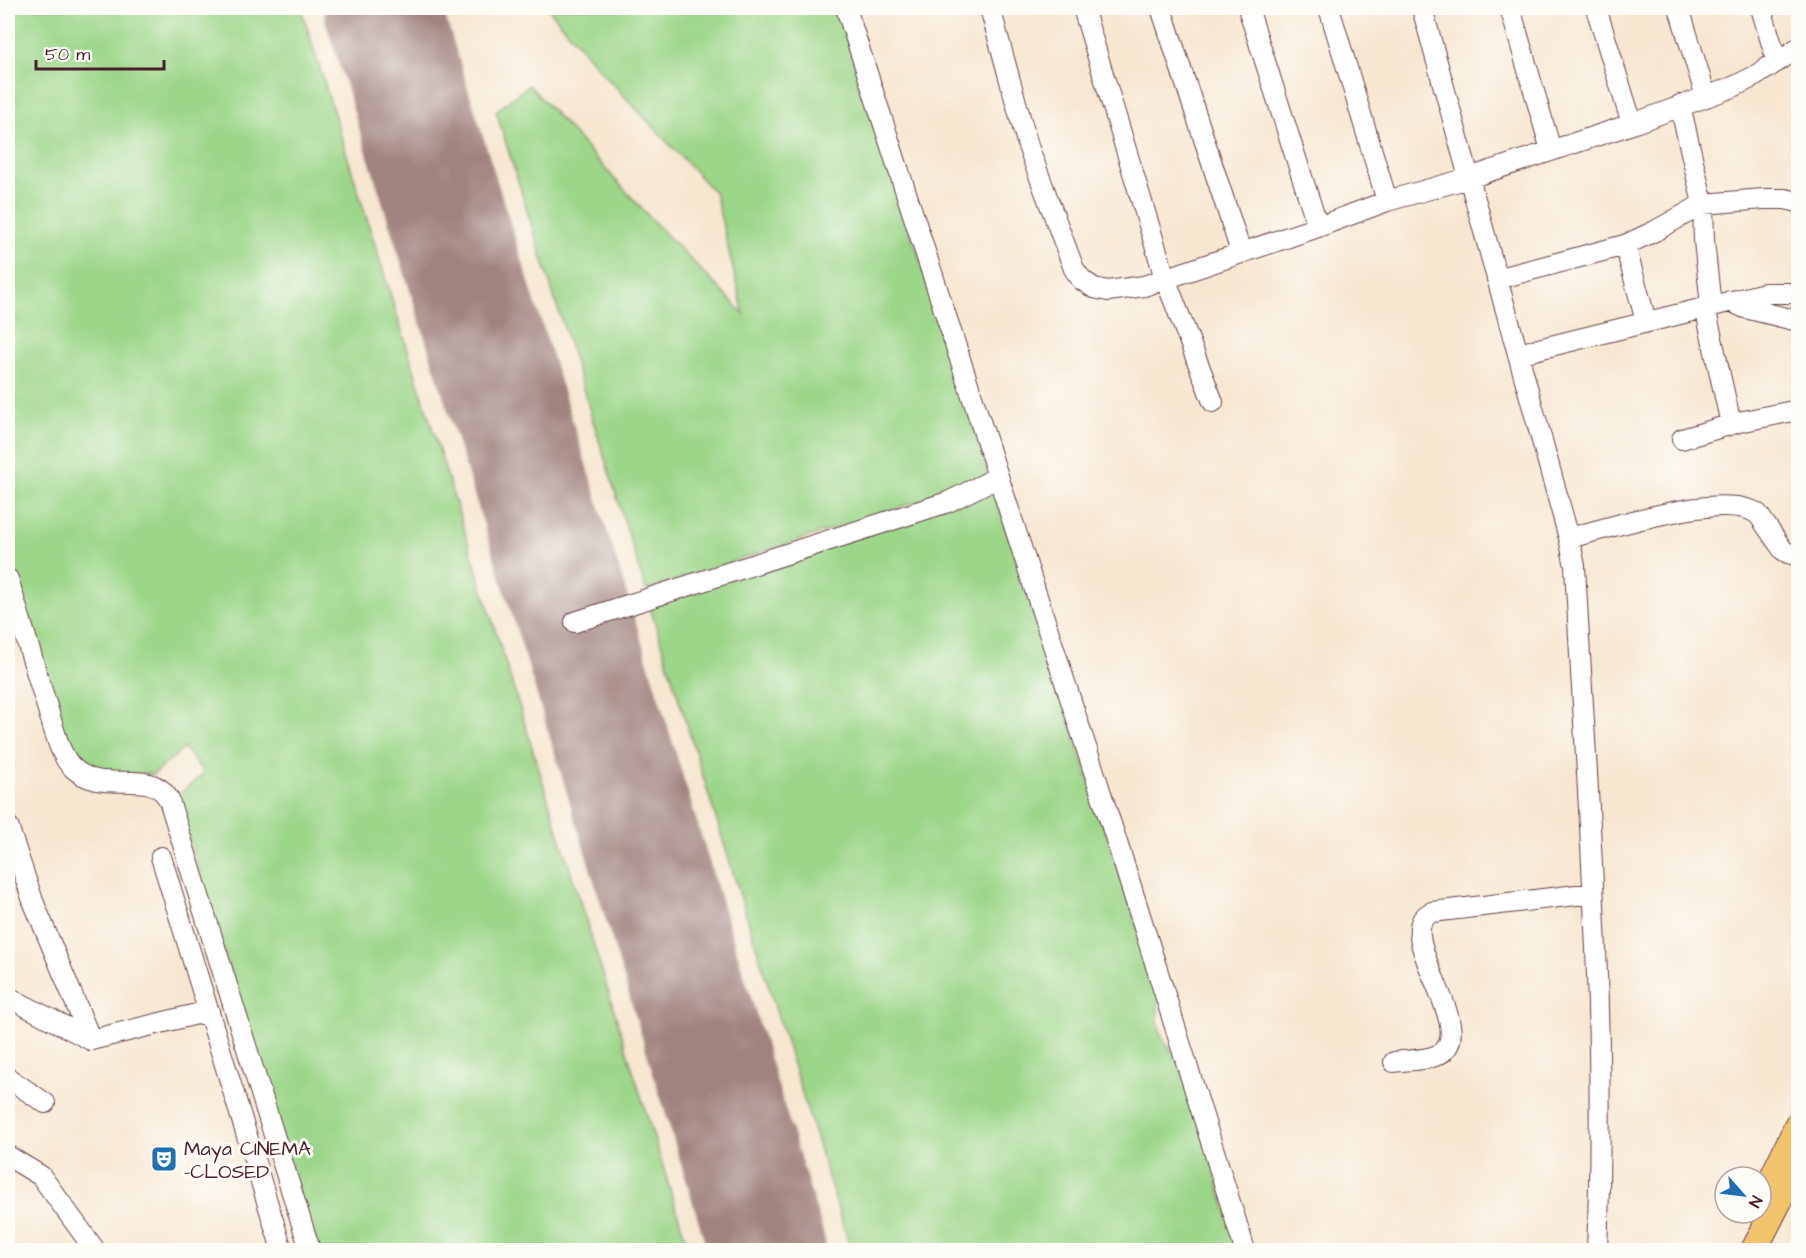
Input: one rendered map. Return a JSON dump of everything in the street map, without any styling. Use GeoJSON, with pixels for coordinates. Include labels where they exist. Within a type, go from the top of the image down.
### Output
{"type":"FeatureCollection","features":[{"type":"Feature","properties":{"kind":"main road"},"geometry":{"type":"LineString","coordinates":[[1773,1176],[1798,1125]]}},
{"type":"Feature","properties":{"kind":"main road"},"geometry":{"type":"LineString","coordinates":[[1754,1251],[1798,1162]]}},
{"type":"Feature","properties":{"kind":"main road"},"geometry":{"type":"LineString","coordinates":[[1735,1251],[1748,1225]]}},
{"type":"Feature","properties":{"kind":"street"},"geometry":{"type":"LineString","coordinates":[[846,8],[1124,864],[1245,1251]]}},
{"type":"Feature","properties":{"kind":"street"},"geometry":{"type":"LineString","coordinates":[[990,8],[1028,146],[1074,269],[1082,280],[1094,288],[1108,291],[1144,286],[1387,201],[1469,178],[1632,124],[1755,76],[1798,48]]}},
{"type":"Feature","properties":{"kind":"street"},"geometry":{"type":"LineString","coordinates":[[1083,8],[1165,278],[1213,402]]}},
{"type":"Feature","properties":{"kind":"street"},"geometry":{"type":"LineString","coordinates":[[1161,8],[1241,252]]}},
{"type":"Feature","properties":{"kind":"street"},"geometry":{"type":"LineString","coordinates":[[1248,8],[1318,227]]}},
{"type":"Feature","properties":{"kind":"street"},"geometry":{"type":"LineString","coordinates":[[1329,8],[1387,201]]}},
{"type":"Feature","properties":{"kind":"street"},"geometry":{"type":"LineString","coordinates":[[1422,8],[1575,566],[1599,993],[1601,1152],[1597,1251]]}},
{"type":"Feature","properties":{"kind":"street"},"geometry":{"type":"LineString","coordinates":[[1510,8],[1551,150]]}},
{"type":"Feature","properties":{"kind":"street"},"geometry":{"type":"LineString","coordinates":[[1596,8],[1632,124]]}},
{"type":"Feature","properties":{"kind":"street"},"geometry":{"type":"LineString","coordinates":[[1679,8],[1706,97]]}},
{"type":"Feature","properties":{"kind":"street"},"geometry":{"type":"LineString","coordinates":[[1761,8],[1777,62]]}},
{"type":"Feature","properties":{"kind":"street"},"geometry":{"type":"LineString","coordinates":[[1680,105],[1703,204],[1704,241],[1731,424]]}},
{"type":"Feature","properties":{"kind":"street"},"geometry":{"type":"LineString","coordinates":[[1497,279],[1625,245],[1703,204],[1764,199],[1785,199],[1798,202]]}},
{"type":"Feature","properties":{"kind":"street"},"geometry":{"type":"LineString","coordinates":[[1625,245],[1646,321]]}},
{"type":"Feature","properties":{"kind":"street"},"geometry":{"type":"LineString","coordinates":[[1518,354],[1765,293],[1798,293]]}},
{"type":"Feature","properties":{"kind":"street"},"geometry":{"type":"LineString","coordinates":[[1715,305],[1745,308],[1798,321]]}},
{"type":"Feature","properties":{"kind":"street"},"geometry":{"type":"LineString","coordinates":[[1682,439],[1731,424],[1798,410]]}},
{"type":"Feature","properties":{"kind":"street"},"geometry":{"type":"LineString","coordinates":[[575,622],[948,502],[998,477]]}},
{"type":"Feature","properties":{"kind":"street"},"geometry":{"type":"LineString","coordinates":[[1569,538],[1680,511],[1728,505],[1742,507],[1758,514],[1783,550],[1798,556]]}},
{"type":"Feature","properties":{"kind":"street"},"geometry":{"type":"LineString","coordinates":[[8,579],[55,733],[64,756],[71,766],[88,778],[100,781],[152,783],[161,788],[169,800],[310,1251]]}},
{"type":"Feature","properties":{"kind":"street"},"geometry":{"type":"LineString","coordinates":[[8,825],[33,901],[91,1040]]}},
{"type":"Feature","properties":{"kind":"street"},"geometry":{"type":"LineString","coordinates":[[161,857],[282,1251]]}},
{"type":"Feature","properties":{"kind":"street"},"geometry":{"type":"LineString","coordinates":[[1394,1062],[1435,1056],[1445,1050],[1450,1042],[1451,1029],[1421,943],[1420,921],[1425,915],[1432,912],[1593,893]]}},
{"type":"Feature","properties":{"kind":"street"},"geometry":{"type":"LineString","coordinates":[[8,997],[91,1040],[209,1011]]}},
{"type":"Feature","properties":{"kind":"street"},"geometry":{"type":"LineString","coordinates":[[8,1078],[45,1103]]}},
{"type":"Feature","properties":{"kind":"street"},"geometry":{"type":"LineString","coordinates":[[8,1156],[41,1176],[95,1251]]}},
{"type":"Feature","properties":{"kind":"green space"},"geometry":{"type":"Polygon","coordinates":[[[8,8],[301,8],[689,1250],[316,1250],[176,797],[204,773],[184,748],[153,775],[146,773],[118,776],[82,766],[67,745],[8,554],[8,8]]]}},
{"type":"Feature","properties":{"kind":"green space"},"geometry":{"type":"Polygon","coordinates":[[[548,8],[838,8],[986,464],[987,474],[971,484],[646,590],[496,111],[529,85],[654,222],[744,314],[715,193],[599,69],[548,8]]]}},
{"type":"Feature","properties":{"kind":"green space"},"geometry":{"type":"Polygon","coordinates":[[[993,488],[1160,995],[1159,1028],[1166,1043],[1178,1055],[1239,1250],[851,1250],[650,607],[993,488]]]}},
{"type":"Feature","properties":{"kind":"runway"},"geometry":{"type":"LineString","coordinates":[[382,8],[575,622],[768,1250]]}},
{"type":"Feature","properties":{"kind":"place","name":"Maya CINEMA -CLOSED"},"geometry":{"type":"Point","coordinates":[164,1159]}}]}
